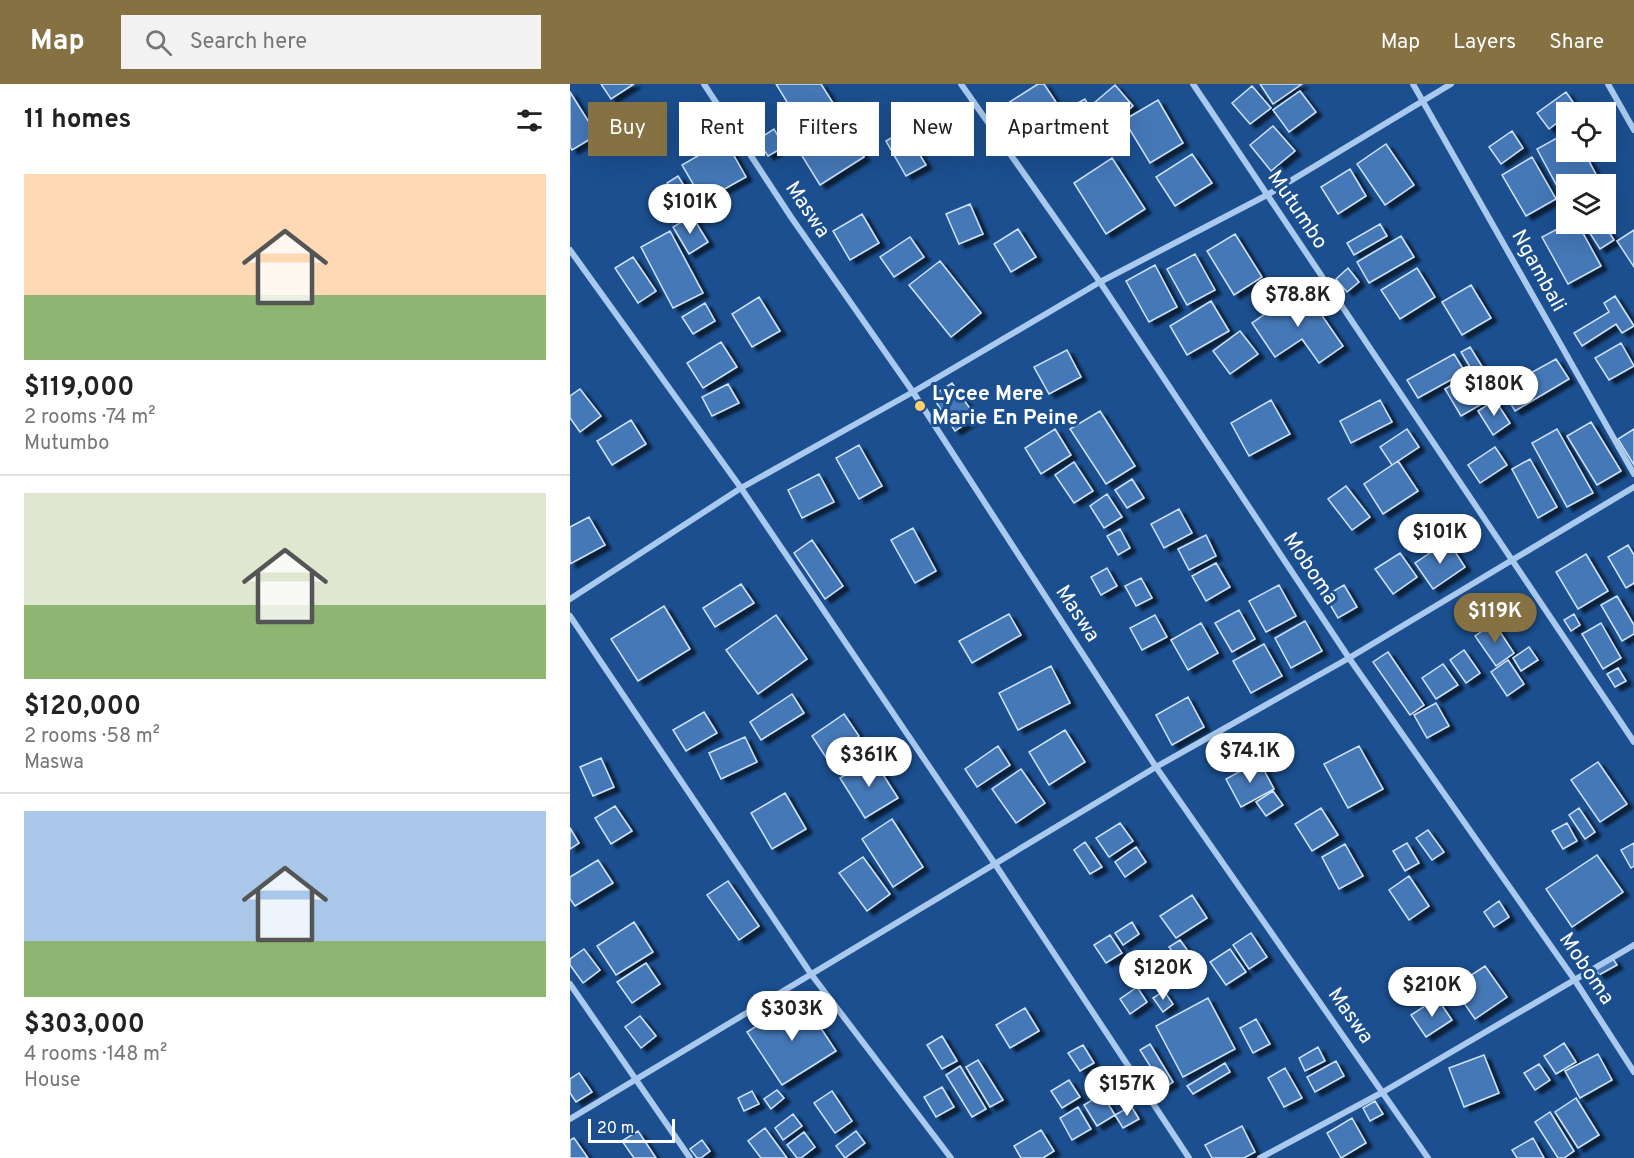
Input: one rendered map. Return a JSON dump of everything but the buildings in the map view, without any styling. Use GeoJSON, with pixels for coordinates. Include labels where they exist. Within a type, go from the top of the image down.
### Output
{"type":"FeatureCollection","features":[{"type":"Feature","properties":{"kind":"street","name":"Maswa"},"geometry":{"type":"LineString","coordinates":[[705,84],[791,217],[913,392],[1156,767],[1428,1158]]}},
{"type":"Feature","properties":{"kind":"street","name":"Moboma"},"geometry":{"type":"LineString","coordinates":[[961,84],[1100,282],[1349,658],[1574,979],[1634,1072]]}},
{"type":"Feature","properties":{"kind":"street","name":"Mutumbo"},"geometry":{"type":"LineString","coordinates":[[1193,84],[1634,742]]}},
{"type":"Feature","properties":{"kind":"street","name":"Ngambali"},"geometry":{"type":"LineString","coordinates":[[1413,84],[1634,474]]}},
{"type":"Feature","properties":{"kind":"street"},"geometry":{"type":"LineString","coordinates":[[570,599],[741,488],[913,392],[1100,282],[1267,195],[1451,84]]}},
{"type":"Feature","properties":{"kind":"street"},"geometry":{"type":"LineString","coordinates":[[1608,84],[1634,130]]}},
{"type":"Feature","properties":{"kind":"street"},"geometry":{"type":"LineString","coordinates":[[570,250],[741,488],[995,864],[1189,1158]]}},
{"type":"Feature","properties":{"kind":"street"},"geometry":{"type":"LineString","coordinates":[[570,1119],[1156,767],[1349,658],[1634,487]]}},
{"type":"Feature","properties":{"kind":"street"},"geometry":{"type":"LineString","coordinates":[[570,616],[811,974],[951,1158]]}},
{"type":"Feature","properties":{"kind":"street"},"geometry":{"type":"LineString","coordinates":[[1260,1158],[1383,1092],[1634,945]]}},
{"type":"Feature","properties":{"kind":"street"},"geometry":{"type":"LineString","coordinates":[[570,984],[690,1158]]}},
{"type":"Feature","properties":{"kind":"place","name":"Lycee Mere Marie En Peine"},"geometry":{"type":"Point","coordinates":[920,406]}}]}
